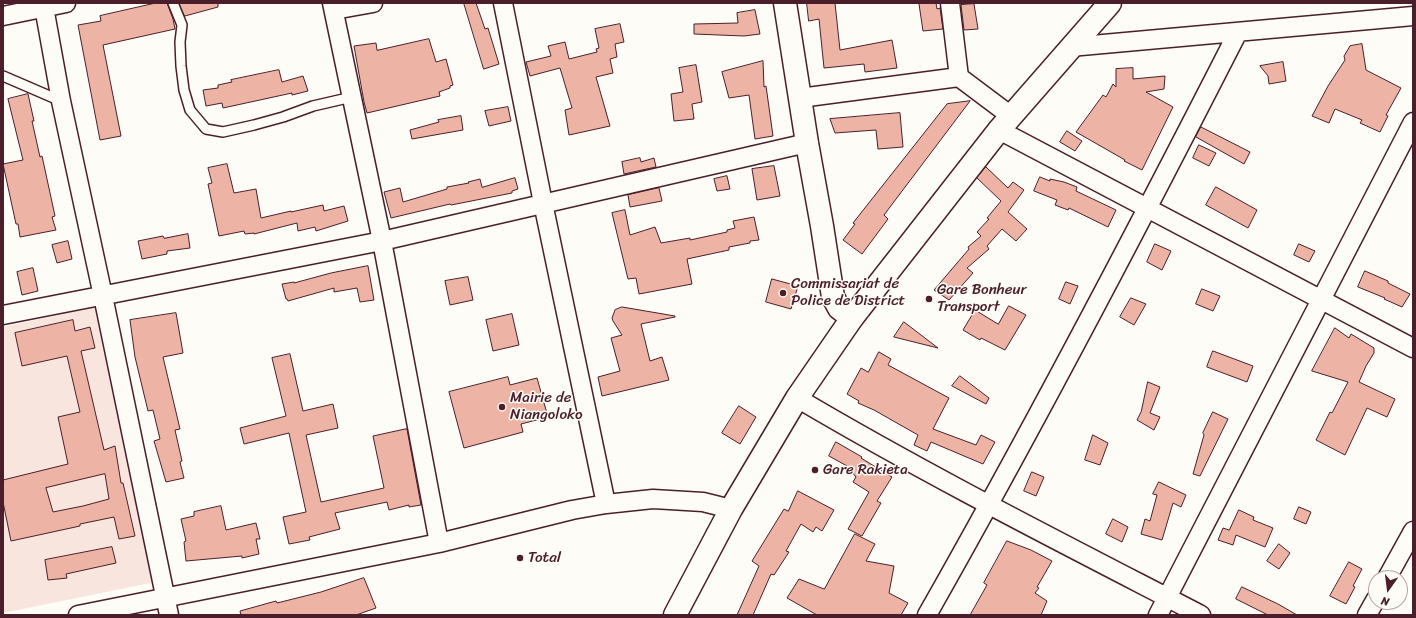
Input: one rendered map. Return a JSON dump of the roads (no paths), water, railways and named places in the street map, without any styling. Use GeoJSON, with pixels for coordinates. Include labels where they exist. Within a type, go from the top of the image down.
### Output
{"type":"FeatureCollection","features":[{"type":"Feature","properties":{"kind":"main road"},"geometry":{"type":"LineString","coordinates":[[785,3],[833,297],[839,308],[852,318]]}},
{"type":"Feature","properties":{"kind":"main road"},"geometry":{"type":"LineString","coordinates":[[676,615],[731,509],[797,398],[852,318],[1005,123],[1110,3]]}},
{"type":"Feature","properties":{"kind":"street"},"geometry":{"type":"LineString","coordinates":[[3,16],[66,3]]}},
{"type":"Feature","properties":{"kind":"street"},"geometry":{"type":"LineString","coordinates":[[373,3],[333,7],[382,241],[439,543]]}},
{"type":"Feature","properties":{"kind":"street"},"geometry":{"type":"LineString","coordinates":[[503,3],[606,504]]}},
{"type":"Feature","properties":{"kind":"street"},"geometry":{"type":"LineString","coordinates":[[950,3],[959,77],[1005,123],[1148,208],[1413,348]]}},
{"type":"Feature","properties":{"kind":"street"},"geometry":{"type":"LineString","coordinates":[[44,8],[61,101],[167,606]]}},
{"type":"Feature","properties":{"kind":"street"},"geometry":{"type":"LineString","coordinates":[[1070,47],[1413,16]]}},
{"type":"Feature","properties":{"kind":"street"},"geometry":{"type":"LineString","coordinates":[[927,615],[989,505],[1148,208],[1238,32]]}},
{"type":"Feature","properties":{"kind":"street"},"geometry":{"type":"LineString","coordinates":[[800,98],[959,77]]}},
{"type":"Feature","properties":{"kind":"street"},"geometry":{"type":"LineString","coordinates":[[1158,615],[1413,122]]}},
{"type":"Feature","properties":{"kind":"street"},"geometry":{"type":"LineString","coordinates":[[3,315],[382,241],[807,143]]}},
{"type":"Feature","properties":{"kind":"street"},"geometry":{"type":"LineString","coordinates":[[797,398],[847,428],[989,505],[1201,615]]}},
{"type":"Feature","properties":{"kind":"street"},"geometry":{"type":"LineString","coordinates":[[78,615],[167,606],[439,543],[572,510],[606,504],[653,499],[703,502],[731,509]]}},
{"type":"Feature","properties":{"kind":"street"},"geometry":{"type":"LineString","coordinates":[[1391,570],[1413,530]]}},
{"type":"Feature","properties":{"kind":"lane"},"geometry":{"type":"LineString","coordinates":[[173,3],[182,25],[180,42],[184,90],[190,110],[206,129],[223,132],[254,125],[313,106],[352,96]]}},
{"type":"Feature","properties":{"kind":"lane"},"geometry":{"type":"LineString","coordinates":[[3,76],[61,101]]}},
{"type":"Feature","properties":{"kind":"place","name":"Commissariat de Police de District"},"geometry":{"type":"Point","coordinates":[783,293]}},
{"type":"Feature","properties":{"kind":"place","name":"Gare Bonheur Transport"},"geometry":{"type":"Point","coordinates":[929,299]}},
{"type":"Feature","properties":{"kind":"place","name":"Mairie de Niangoloko"},"geometry":{"type":"Point","coordinates":[502,407]}},
{"type":"Feature","properties":{"kind":"place","name":"Gare Rakieta"},"geometry":{"type":"Point","coordinates":[815,470]}},
{"type":"Feature","properties":{"kind":"place","name":"Total"},"geometry":{"type":"Point","coordinates":[520,558]}}]}
